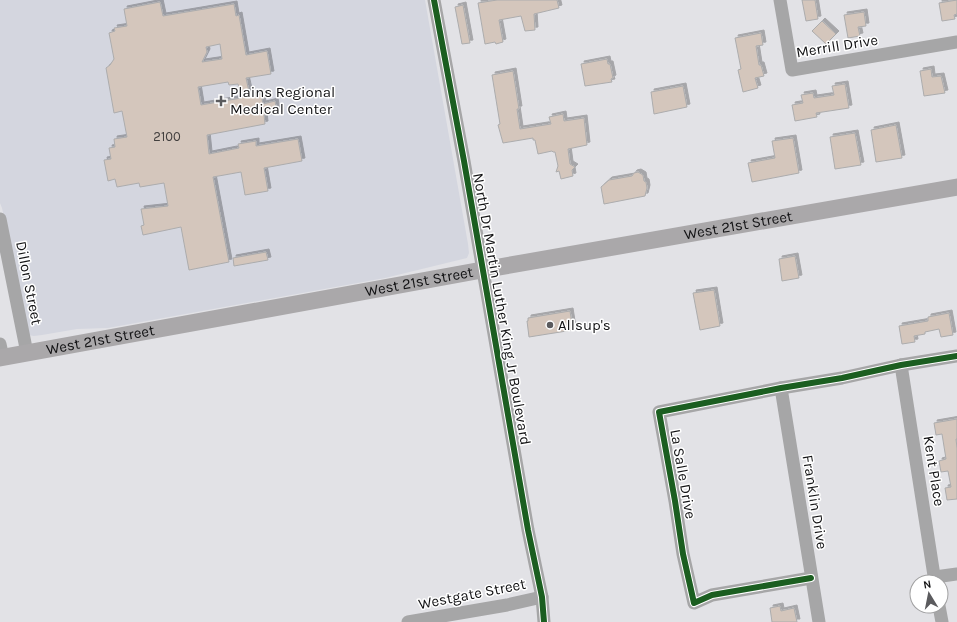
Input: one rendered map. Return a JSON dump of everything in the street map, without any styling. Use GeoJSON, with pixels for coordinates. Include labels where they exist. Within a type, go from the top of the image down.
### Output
{"type":"FeatureCollection","features":[{"type":"Feature","properties":{"kind":"main road","name":"West 21st Street"},"geometry":{"type":"LineString","coordinates":[[1,354],[27,353],[482,270],[957,187]]}},
{"type":"Feature","properties":{"kind":"street","name":"North Dr Martin Luther King Jr Boulevard"},"geometry":{"type":"LineString","coordinates":[[434,0],[528,530],[542,597],[544,622]]}},
{"type":"Feature","properties":{"kind":"street","name":"Merrill Drive"},"geometry":{"type":"LineString","coordinates":[[780,0],[792,70],[957,42]]}},
{"type":"Feature","properties":{"kind":"street","name":"Dillon Street"},"geometry":{"type":"LineString","coordinates":[[0,219],[27,353]]}},
{"type":"Feature","properties":{"kind":"street","name":"La Salle Drive"},"geometry":{"type":"LineString","coordinates":[[811,578],[712,595],[694,603],[683,554],[659,412],[781,388],[842,378],[901,365],[957,356]]}},
{"type":"Feature","properties":{"kind":"street","name":"Kent Place"},"geometry":{"type":"LineString","coordinates":[[901,365],[934,574]]}},
{"type":"Feature","properties":{"kind":"street","name":"Franklin Drive"},"geometry":{"type":"LineString","coordinates":[[781,388],[819,622]]}},
{"type":"Feature","properties":{"kind":"street","name":"Westgate Street"},"geometry":{"type":"LineString","coordinates":[[408,622],[507,605],[542,597]]}},
{"type":"Feature","properties":{"kind":"shaded area","name":"Plains Regional Medical Center"},"geometry":{"type":"Polygon","coordinates":[[[0,0],[425,0],[468,244],[469,253],[467,258],[385,278],[108,328],[77,329],[34,336],[28,335],[10,243],[0,203],[0,0]]]}},
{"type":"Feature","properties":{"kind":"building"},"geometry":{"type":"Polygon","coordinates":[[[497,0],[557,0],[559,8],[534,14],[535,30],[525,31],[521,16],[499,20],[503,42],[496,44],[495,42],[485,44],[478,3],[497,0]]]}},
{"type":"Feature","properties":{"kind":"building"},"geometry":{"type":"Polygon","coordinates":[[[802,0],[815,0],[818,19],[806,21],[802,0]]]}},
{"type":"Feature","properties":{"kind":"building"},"geometry":{"type":"Polygon","coordinates":[[[957,0],[957,14],[954,15],[955,19],[942,21],[939,3],[957,0]]]}},
{"type":"Feature","properties":{"kind":"building","name":"Plains Regional Medical Center"},"geometry":{"type":"Polygon","coordinates":[[[160,2],[163,16],[234,4],[236,16],[239,15],[246,55],[267,51],[271,74],[246,78],[250,96],[261,94],[263,104],[275,101],[277,113],[264,115],[265,124],[207,135],[209,154],[239,148],[238,144],[256,141],[256,146],[298,139],[302,161],[264,168],[268,191],[245,195],[241,172],[213,177],[229,262],[189,270],[181,227],[143,235],[141,226],[144,225],[141,209],[168,206],[164,183],[140,187],[139,183],[117,187],[115,179],[108,181],[104,160],[111,159],[109,148],[115,147],[114,139],[127,137],[122,111],[114,113],[106,68],[114,59],[109,33],[115,31],[114,28],[127,26],[124,9],[160,2]],[[220,44],[206,47],[207,52],[202,62],[222,59],[220,44]],[[228,82],[198,87],[201,105],[241,98],[238,84],[229,85],[228,82]]]}},
{"type":"Feature","properties":{"kind":"building"},"geometry":{"type":"Polygon","coordinates":[[[463,5],[470,43],[462,44],[455,7],[463,5]]]}},
{"type":"Feature","properties":{"kind":"building"},"geometry":{"type":"Polygon","coordinates":[[[864,12],[866,26],[858,27],[860,36],[848,38],[844,15],[864,12]]]}},
{"type":"Feature","properties":{"kind":"building"},"geometry":{"type":"Polygon","coordinates":[[[822,21],[836,34],[826,44],[812,31],[822,21]]]}},
{"type":"Feature","properties":{"kind":"building"},"geometry":{"type":"Polygon","coordinates":[[[761,33],[763,45],[756,46],[759,65],[761,65],[764,76],[755,78],[758,88],[743,92],[738,70],[741,69],[735,38],[761,33]]]}},
{"type":"Feature","properties":{"kind":"building"},"geometry":{"type":"Polygon","coordinates":[[[607,59],[608,64],[610,64],[613,78],[611,79],[612,82],[585,86],[581,64],[607,59]]]}},
{"type":"Feature","properties":{"kind":"building"},"geometry":{"type":"Polygon","coordinates":[[[931,69],[932,77],[941,76],[945,93],[924,96],[920,71],[931,69]]]}},
{"type":"Feature","properties":{"kind":"building"},"geometry":{"type":"Polygon","coordinates":[[[513,71],[519,109],[517,109],[520,129],[551,124],[549,117],[563,114],[564,121],[584,118],[587,145],[568,149],[570,164],[575,167],[572,170],[573,176],[561,179],[559,171],[556,172],[558,166],[555,152],[552,151],[538,154],[535,140],[533,140],[533,138],[503,143],[498,125],[500,124],[492,75],[513,71]]]}},
{"type":"Feature","properties":{"kind":"building"},"geometry":{"type":"Polygon","coordinates":[[[845,84],[849,108],[816,113],[817,117],[795,121],[792,105],[803,103],[801,95],[813,93],[814,98],[834,95],[832,86],[845,84]]]}},
{"type":"Feature","properties":{"kind":"building"},"geometry":{"type":"Polygon","coordinates":[[[683,86],[687,107],[654,114],[651,92],[683,86]]]}},
{"type":"Feature","properties":{"kind":"building"},"geometry":{"type":"Polygon","coordinates":[[[896,125],[902,158],[876,162],[871,130],[896,125]]]}},
{"type":"Feature","properties":{"kind":"building"},"geometry":{"type":"Polygon","coordinates":[[[855,133],[861,165],[835,169],[830,137],[855,133]]]}},
{"type":"Feature","properties":{"kind":"building"},"geometry":{"type":"Polygon","coordinates":[[[793,138],[799,173],[752,182],[748,163],[775,158],[772,141],[793,138]]]}},
{"type":"Feature","properties":{"kind":"building"},"geometry":{"type":"Polygon","coordinates":[[[638,172],[643,175],[644,181],[646,182],[647,188],[645,196],[604,204],[601,187],[609,180],[632,176],[634,173],[638,172]]]}},
{"type":"Feature","properties":{"kind":"building"},"geometry":{"type":"Polygon","coordinates":[[[266,252],[268,260],[234,266],[233,258],[266,252]]]}},
{"type":"Feature","properties":{"kind":"building"},"geometry":{"type":"Polygon","coordinates":[[[795,256],[799,278],[782,281],[779,259],[795,256]]]}},
{"type":"Feature","properties":{"kind":"building"},"geometry":{"type":"Polygon","coordinates":[[[714,290],[720,326],[700,330],[693,293],[714,290]]]}},
{"type":"Feature","properties":{"kind":"building","name":"Allsup's"},"geometry":{"type":"Polygon","coordinates":[[[570,311],[573,330],[529,337],[528,318],[570,311]]]}},
{"type":"Feature","properties":{"kind":"building"},"geometry":{"type":"Polygon","coordinates":[[[949,313],[953,335],[941,337],[939,329],[914,336],[915,342],[902,344],[899,326],[928,321],[928,317],[949,313]]]}},
{"type":"Feature","properties":{"kind":"building"},"geometry":{"type":"Polygon","coordinates":[[[957,419],[957,499],[947,500],[945,488],[951,487],[948,471],[941,472],[939,461],[946,459],[942,434],[936,435],[934,423],[957,419]]]}},
{"type":"Feature","properties":{"kind":"building"},"geometry":{"type":"Polygon","coordinates":[[[780,606],[781,611],[794,608],[797,622],[772,622],[770,608],[780,606]]]}},
{"type":"Feature","properties":{"kind":"cycle path"},"geometry":{"type":"LineString","coordinates":[[434,0],[464,161],[528,530],[542,597],[544,622]]}},
{"type":"Feature","properties":{"kind":"cycle path"},"geometry":{"type":"LineString","coordinates":[[811,578],[712,595],[694,603],[683,554],[659,412],[781,388],[842,378],[901,365],[957,356]]}},
{"type":"Feature","properties":{"kind":"place","name":"Plains Regional Medical Center"},"geometry":{"type":"Point","coordinates":[221,101]}},
{"type":"Feature","properties":{"kind":"place","name":"Allsup's"},"geometry":{"type":"Point","coordinates":[550,325]}}]}
